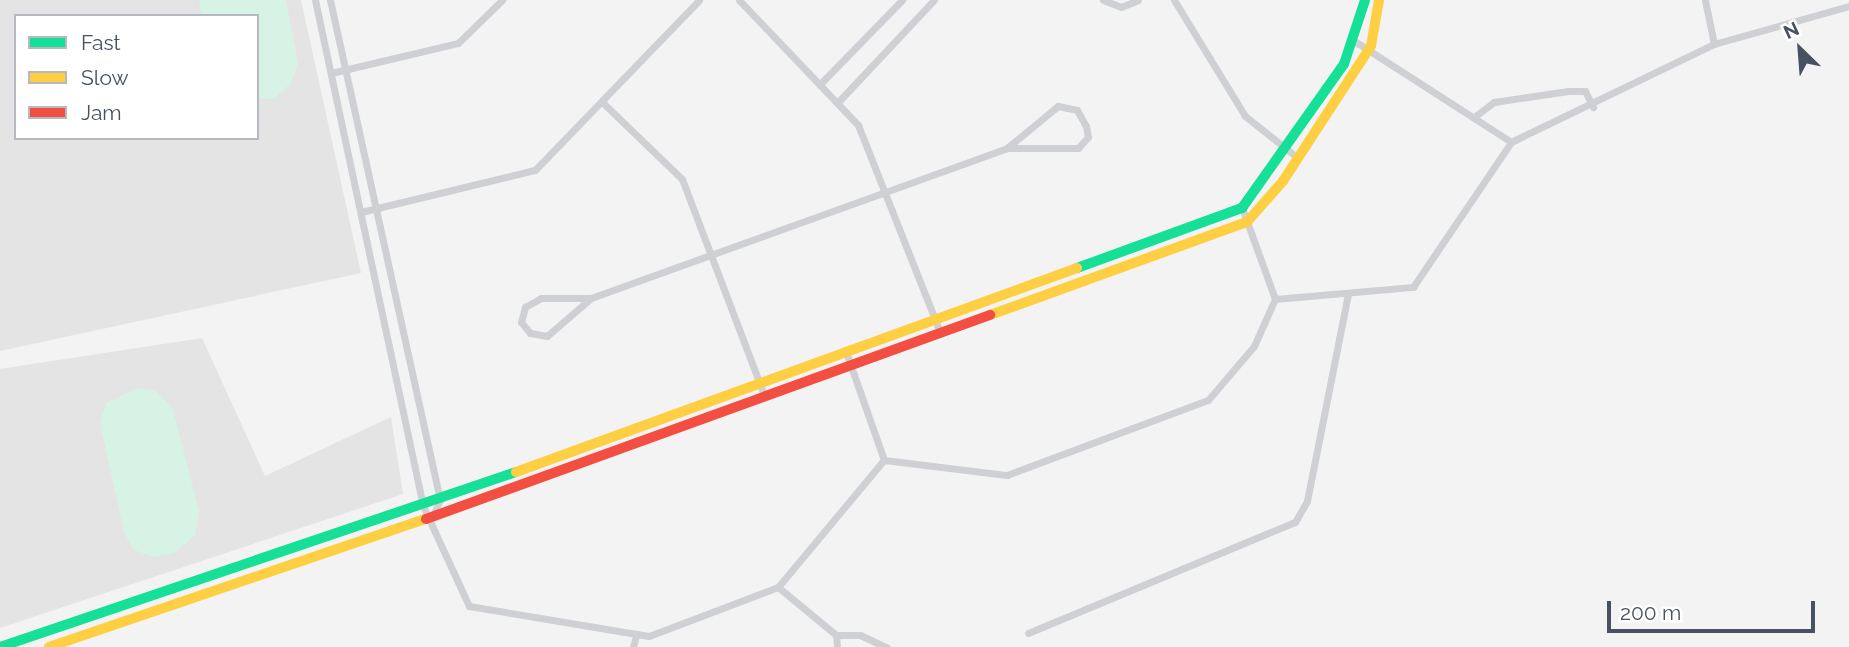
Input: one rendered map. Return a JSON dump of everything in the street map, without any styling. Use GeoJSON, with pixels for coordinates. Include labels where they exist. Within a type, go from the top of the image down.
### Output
{"type":"FeatureCollection","features":[{"type":"Feature","properties":{"kind":"main road"},"geometry":{"type":"LineString","coordinates":[[0,647],[440,500],[1242,208],[1287,149],[1356,42],[1365,0]]}},
{"type":"Feature","properties":{"kind":"main road"},"geometry":{"type":"LineString","coordinates":[[49,647],[432,517],[1247,222],[1298,158],[1371,46],[1379,0]]}},
{"type":"Feature","properties":{"kind":"street"},"geometry":{"type":"LineString","coordinates":[[316,0],[423,506],[432,517],[469,606],[636,636],[671,630],[778,587],[884,460]]}},
{"type":"Feature","properties":{"kind":"street"},"geometry":{"type":"LineString","coordinates":[[330,0],[440,500],[432,517]]}},
{"type":"Feature","properties":{"kind":"street"},"geometry":{"type":"LineString","coordinates":[[331,73],[458,43],[502,0]]}},
{"type":"Feature","properties":{"kind":"street"},"geometry":{"type":"LineString","coordinates":[[361,212],[535,170],[699,0]]}},
{"type":"Feature","properties":{"kind":"street"},"geometry":{"type":"LineString","coordinates":[[738,0],[840,100],[888,191],[940,332]]}},
{"type":"Feature","properties":{"kind":"street"},"geometry":{"type":"LineString","coordinates":[[822,82],[902,0]]}},
{"type":"Feature","properties":{"kind":"street"},"geometry":{"type":"LineString","coordinates":[[840,100],[934,0]]}},
{"type":"Feature","properties":{"kind":"street"},"geometry":{"type":"LineString","coordinates":[[1103,0],[1121,7],[1138,0]]}},
{"type":"Feature","properties":{"kind":"street"},"geometry":{"type":"LineString","coordinates":[[1174,0],[1237,105],[1298,158]]}},
{"type":"Feature","properties":{"kind":"street"},"geometry":{"type":"LineString","coordinates":[[1705,0],[1714,44]]}},
{"type":"Feature","properties":{"kind":"street"},"geometry":{"type":"LineString","coordinates":[[1275,299],[1348,295],[1418,284],[1511,142],[1593,107],[1714,44],[1849,6]]}},
{"type":"Feature","properties":{"kind":"street"},"geometry":{"type":"LineString","coordinates":[[1356,42],[1371,46],[1511,142]]}},
{"type":"Feature","properties":{"kind":"street"},"geometry":{"type":"LineString","coordinates":[[1474,117],[1494,102],[1568,91],[1585,91],[1593,107]]}},
{"type":"Feature","properties":{"kind":"street"},"geometry":{"type":"LineString","coordinates":[[602,102],[674,166],[714,254],[765,397]]}},
{"type":"Feature","properties":{"kind":"street"},"geometry":{"type":"LineString","coordinates":[[591,298],[547,336],[530,333],[522,322],[525,307],[541,298],[591,298],[1007,148],[1058,107],[1077,110],[1086,126],[1088,137],[1078,148],[1007,148]]}},
{"type":"Feature","properties":{"kind":"street"},"geometry":{"type":"LineString","coordinates":[[884,460],[1007,475],[1194,407],[1254,346],[1275,299],[1242,208]]}},
{"type":"Feature","properties":{"kind":"street"},"geometry":{"type":"LineString","coordinates":[[1028,633],[1295,522],[1307,501],[1348,295]]}},
{"type":"Feature","properties":{"kind":"street"},"geometry":{"type":"LineString","coordinates":[[390,354],[406,351]]}},
{"type":"Feature","properties":{"kind":"street"},"geometry":{"type":"LineString","coordinates":[[846,352],[884,460]]}},
{"type":"Feature","properties":{"kind":"street"},"geometry":{"type":"LineString","coordinates":[[778,587],[836,635],[860,635],[886,647]]}},
{"type":"Feature","properties":{"kind":"street"},"geometry":{"type":"LineString","coordinates":[[836,635],[836,647]]}},
{"type":"Feature","properties":{"kind":"street"},"geometry":{"type":"LineString","coordinates":[[633,647],[636,636]]}},
{"type":"Feature","properties":{"kind":"shaded area"},"geometry":{"type":"Polygon","coordinates":[[[0,0],[301,0],[361,273],[0,351],[0,0]]]}},
{"type":"Feature","properties":{"kind":"shaded area"},"geometry":{"type":"Polygon","coordinates":[[[202,338],[265,476],[391,417],[403,494],[0,628],[0,369],[202,338]]]}},
{"type":"Feature","properties":{"kind":"green space"},"geometry":{"type":"Polygon","coordinates":[[[199,0],[286,0],[298,63],[291,83],[274,99],[259,99],[259,14],[202,14],[199,0]]]}},
{"type":"Feature","properties":{"kind":"green space"},"geometry":{"type":"Polygon","coordinates":[[[138,388],[155,391],[172,407],[199,511],[195,535],[175,553],[153,557],[134,550],[124,532],[100,423],[106,403],[138,388]]]}},
{"type":"Feature","properties":{"kind":"traffic: fast"},"geometry":{"type":"LineString","coordinates":[[1077,268],[1242,208],[1344,64],[1365,0]]}},
{"type":"Feature","properties":{"kind":"traffic: fast"},"geometry":{"type":"LineString","coordinates":[[0,647],[516,472]]}},
{"type":"Feature","properties":{"kind":"traffic: slow"},"geometry":{"type":"LineString","coordinates":[[990,315],[1247,222],[1283,181],[1371,46],[1379,0]]}},
{"type":"Feature","properties":{"kind":"traffic: slow"},"geometry":{"type":"LineString","coordinates":[[516,472],[1077,268]]}},
{"type":"Feature","properties":{"kind":"traffic: slow"},"geometry":{"type":"LineString","coordinates":[[49,647],[426,519]]}},
{"type":"Feature","properties":{"kind":"traffic: jam"},"geometry":{"type":"LineString","coordinates":[[426,519],[990,315]]}}]}
